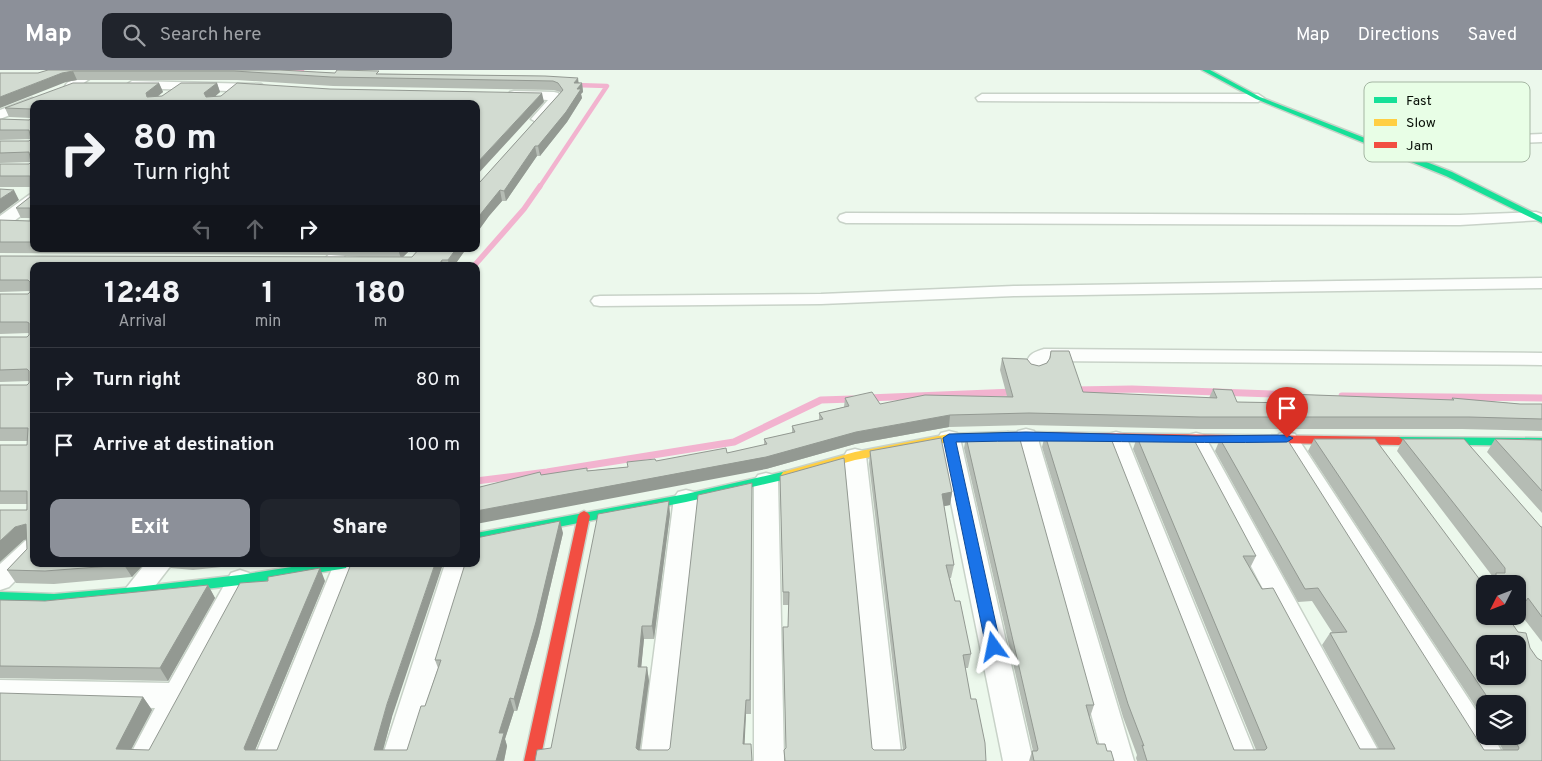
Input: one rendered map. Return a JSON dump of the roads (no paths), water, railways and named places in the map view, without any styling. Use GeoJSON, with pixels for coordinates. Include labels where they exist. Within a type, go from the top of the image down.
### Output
{"type":"FeatureCollection","features":[{"type":"Feature","properties":{"kind":"street"},"geometry":{"type":"LineString","coordinates":[[96,70],[66,88],[96,86]]}},
{"type":"Feature","properties":{"kind":"street"},"geometry":{"type":"LineString","coordinates":[[1205,70],[1258,98],[1364,140]]}},
{"type":"Feature","properties":{"kind":"street"},"geometry":{"type":"LineString","coordinates":[[115,86],[182,85],[272,88]]}},
{"type":"Feature","properties":{"kind":"street"},"geometry":{"type":"LineString","coordinates":[[164,99],[182,85]]}},
{"type":"Feature","properties":{"kind":"street"},"geometry":{"type":"LineString","coordinates":[[222,98],[237,86]]}},
{"type":"Feature","properties":{"kind":"street"},"geometry":{"type":"LineString","coordinates":[[504,95],[548,95],[556,99],[529,128]]}},
{"type":"Feature","properties":{"kind":"street"},"geometry":{"type":"LineString","coordinates":[[982,98],[1258,98]]}},
{"type":"Feature","properties":{"kind":"street"},"geometry":{"type":"LineString","coordinates":[[0,115],[30,104]]}},
{"type":"Feature","properties":{"kind":"street"},"geometry":{"type":"LineString","coordinates":[[0,123],[17,124]]}},
{"type":"Feature","properties":{"kind":"street"},"geometry":{"type":"LineString","coordinates":[[1420,162],[1474,185],[1539,218]]}},
{"type":"Feature","properties":{"kind":"street"},"geometry":{"type":"LineString","coordinates":[[17,193],[30,193]]}},
{"type":"Feature","properties":{"kind":"street"},"geometry":{"type":"LineString","coordinates":[[0,224],[30,201]]}},
{"type":"Feature","properties":{"kind":"street"},"geometry":{"type":"LineString","coordinates":[[846,218],[1460,220],[1539,218]]}},
{"type":"Feature","properties":{"kind":"street"},"geometry":{"type":"LineString","coordinates":[[0,224],[25,224]]}},
{"type":"Feature","properties":{"kind":"street"},"geometry":{"type":"LineString","coordinates":[[326,262],[346,256]]}},
{"type":"Feature","properties":{"kind":"street"},"geometry":{"type":"LineString","coordinates":[[600,301],[821,299],[1014,291],[1542,283]]}},
{"type":"Feature","properties":{"kind":"street"},"geometry":{"type":"LineString","coordinates":[[1036,370],[1037,358],[1044,355],[1542,358]]}},
{"type":"Feature","properties":{"kind":"street"},"geometry":{"type":"LineString","coordinates":[[1026,436],[1119,761]]}},
{"type":"Feature","properties":{"kind":"street"},"geometry":{"type":"LineString","coordinates":[[480,537],[686,498],[766,481],[855,456],[949,438],[1026,436],[1196,440],[1287,438],[1375,441],[1462,440],[1542,442]]}},
{"type":"Feature","properties":{"kind":"street"},"geometry":{"type":"LineString","coordinates":[[949,438],[1018,761]]}},
{"type":"Feature","properties":{"kind":"street"},"geometry":{"type":"LineString","coordinates":[[1287,438],[1492,761]]}},
{"type":"Feature","properties":{"kind":"street"},"geometry":{"type":"LineString","coordinates":[[1116,439],[1243,761]]}},
{"type":"Feature","properties":{"kind":"street"},"geometry":{"type":"LineString","coordinates":[[1196,440],[1369,761]]}},
{"type":"Feature","properties":{"kind":"street"},"geometry":{"type":"LineString","coordinates":[[1462,440],[1481,461]]}},
{"type":"Feature","properties":{"kind":"street"},"geometry":{"type":"LineString","coordinates":[[1375,441],[1392,464]]}},
{"type":"Feature","properties":{"kind":"street"},"geometry":{"type":"LineString","coordinates":[[855,456],[887,761]]}},
{"type":"Feature","properties":{"kind":"street"},"geometry":{"type":"LineString","coordinates":[[766,481],[769,761]]}},
{"type":"Feature","properties":{"kind":"street"},"geometry":{"type":"LineString","coordinates":[[655,761],[686,498]]}},
{"type":"Feature","properties":{"kind":"street"},"geometry":{"type":"LineString","coordinates":[[532,761],[584,516]]}},
{"type":"Feature","properties":{"kind":"street"},"geometry":{"type":"LineString","coordinates":[[0,580],[30,551]]}},
{"type":"Feature","properties":{"kind":"street"},"geometry":{"type":"LineString","coordinates":[[136,592],[157,567]]}},
{"type":"Feature","properties":{"kind":"street"},"geometry":{"type":"LineString","coordinates":[[0,597],[54,599],[136,592],[240,580],[322,567]]}},
{"type":"Feature","properties":{"kind":"street"},"geometry":{"type":"LineString","coordinates":[[268,761],[346,567]]}},
{"type":"Feature","properties":{"kind":"street"},"geometry":{"type":"LineString","coordinates":[[396,761],[457,567]]}},
{"type":"Feature","properties":{"kind":"street"},"geometry":{"type":"LineString","coordinates":[[142,761],[240,580]]}},
{"type":"Feature","properties":{"kind":"street"},"geometry":{"type":"LineString","coordinates":[[0,692],[178,696]]}},
{"type":"Feature","properties":{"kind":"waterway"},"geometry":{"type":"LineString","coordinates":[[283,70],[302,71]]}},
{"type":"Feature","properties":{"kind":"waterway"},"geometry":{"type":"LineString","coordinates":[[539,188],[607,86],[575,85]]}},
{"type":"Feature","properties":{"kind":"waterway"},"geometry":{"type":"LineString","coordinates":[[478,262],[524,209],[540,186]]}},
{"type":"Feature","properties":{"kind":"waterway"},"geometry":{"type":"LineString","coordinates":[[1075,390],[1132,389],[1297,395]]}},
{"type":"Feature","properties":{"kind":"waterway"},"geometry":{"type":"LineString","coordinates":[[868,398],[1014,392]]}},
{"type":"Feature","properties":{"kind":"waterway"},"geometry":{"type":"LineString","coordinates":[[1342,396],[1542,398]]}},
{"type":"Feature","properties":{"kind":"waterway"},"geometry":{"type":"LineString","coordinates":[[480,480],[547,472],[734,442],[821,400],[852,399]]}}]}
